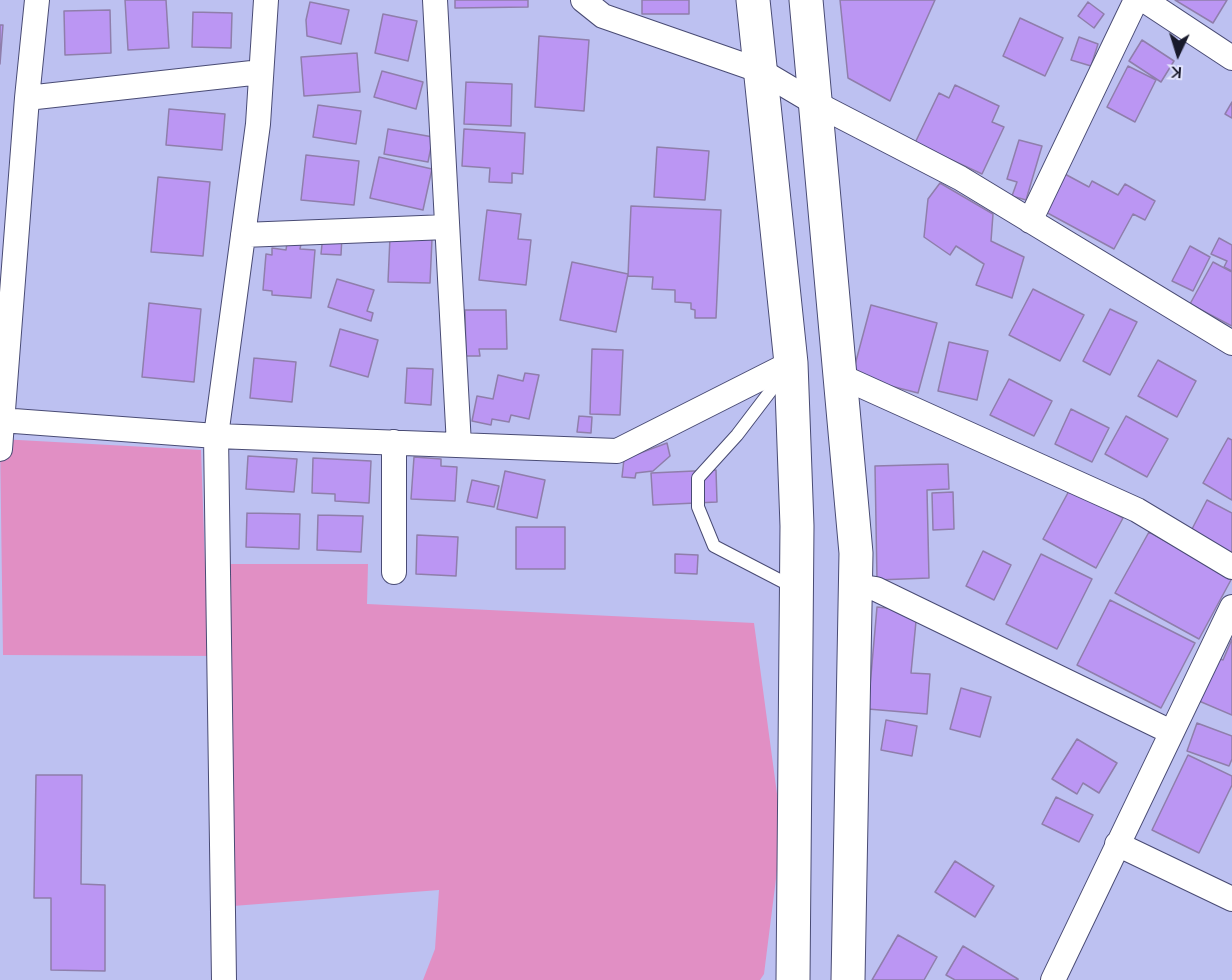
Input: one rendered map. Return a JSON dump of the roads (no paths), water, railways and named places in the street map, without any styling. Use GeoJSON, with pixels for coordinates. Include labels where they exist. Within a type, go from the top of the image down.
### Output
{"type":"FeatureCollection","features":[{"type":"Feature","properties":{"kind":"main road"},"geometry":{"type":"LineString","coordinates":[[753,0],[791,363],[796,526],[793,980]]}},
{"type":"Feature","properties":{"kind":"main road"},"geometry":{"type":"LineString","coordinates":[[806,0],[856,553],[848,980]]}},
{"type":"Feature","properties":{"kind":"street"},"geometry":{"type":"LineString","coordinates":[[0,449],[27,98],[37,0]]}},
{"type":"Feature","properties":{"kind":"street"},"geometry":{"type":"LineString","coordinates":[[224,980],[216,436],[258,124],[266,0]]}},
{"type":"Feature","properties":{"kind":"street"},"geometry":{"type":"LineString","coordinates":[[435,0],[459,445]]}},
{"type":"Feature","properties":{"kind":"street"},"geometry":{"type":"LineString","coordinates":[[583,0],[603,16],[761,71],[816,103],[960,178],[1232,343]]}},
{"type":"Feature","properties":{"kind":"street"},"geometry":{"type":"LineString","coordinates":[[1030,221],[1136,0]]}},
{"type":"Feature","properties":{"kind":"street"},"geometry":{"type":"LineString","coordinates":[[1144,0],[1232,58]]}},
{"type":"Feature","properties":{"kind":"street"},"geometry":{"type":"LineString","coordinates":[[27,98],[261,72]]}},
{"type":"Feature","properties":{"kind":"street"},"geometry":{"type":"LineString","coordinates":[[243,235],[447,228]]}},
{"type":"Feature","properties":{"kind":"street"},"geometry":{"type":"LineString","coordinates":[[1,420],[216,436],[617,451],[791,363]]}},
{"type":"Feature","properties":{"kind":"street"},"geometry":{"type":"LineString","coordinates":[[840,376],[1137,510],[1232,567]]}},
{"type":"Feature","properties":{"kind":"street"},"geometry":{"type":"LineString","coordinates":[[394,442],[394,572]]}},
{"type":"Feature","properties":{"kind":"street"},"geometry":{"type":"LineString","coordinates":[[856,586],[876,589],[1171,732]]}},
{"type":"Feature","properties":{"kind":"street"},"geometry":{"type":"LineString","coordinates":[[1053,980],[1232,607]]}},
{"type":"Feature","properties":{"kind":"street"},"geometry":{"type":"LineString","coordinates":[[1117,844],[1232,899]]}},
{"type":"Feature","properties":{"kind":"lane"},"geometry":{"type":"LineString","coordinates":[[791,363],[737,435],[698,478],[698,507],[714,546],[796,589]]}}]}
